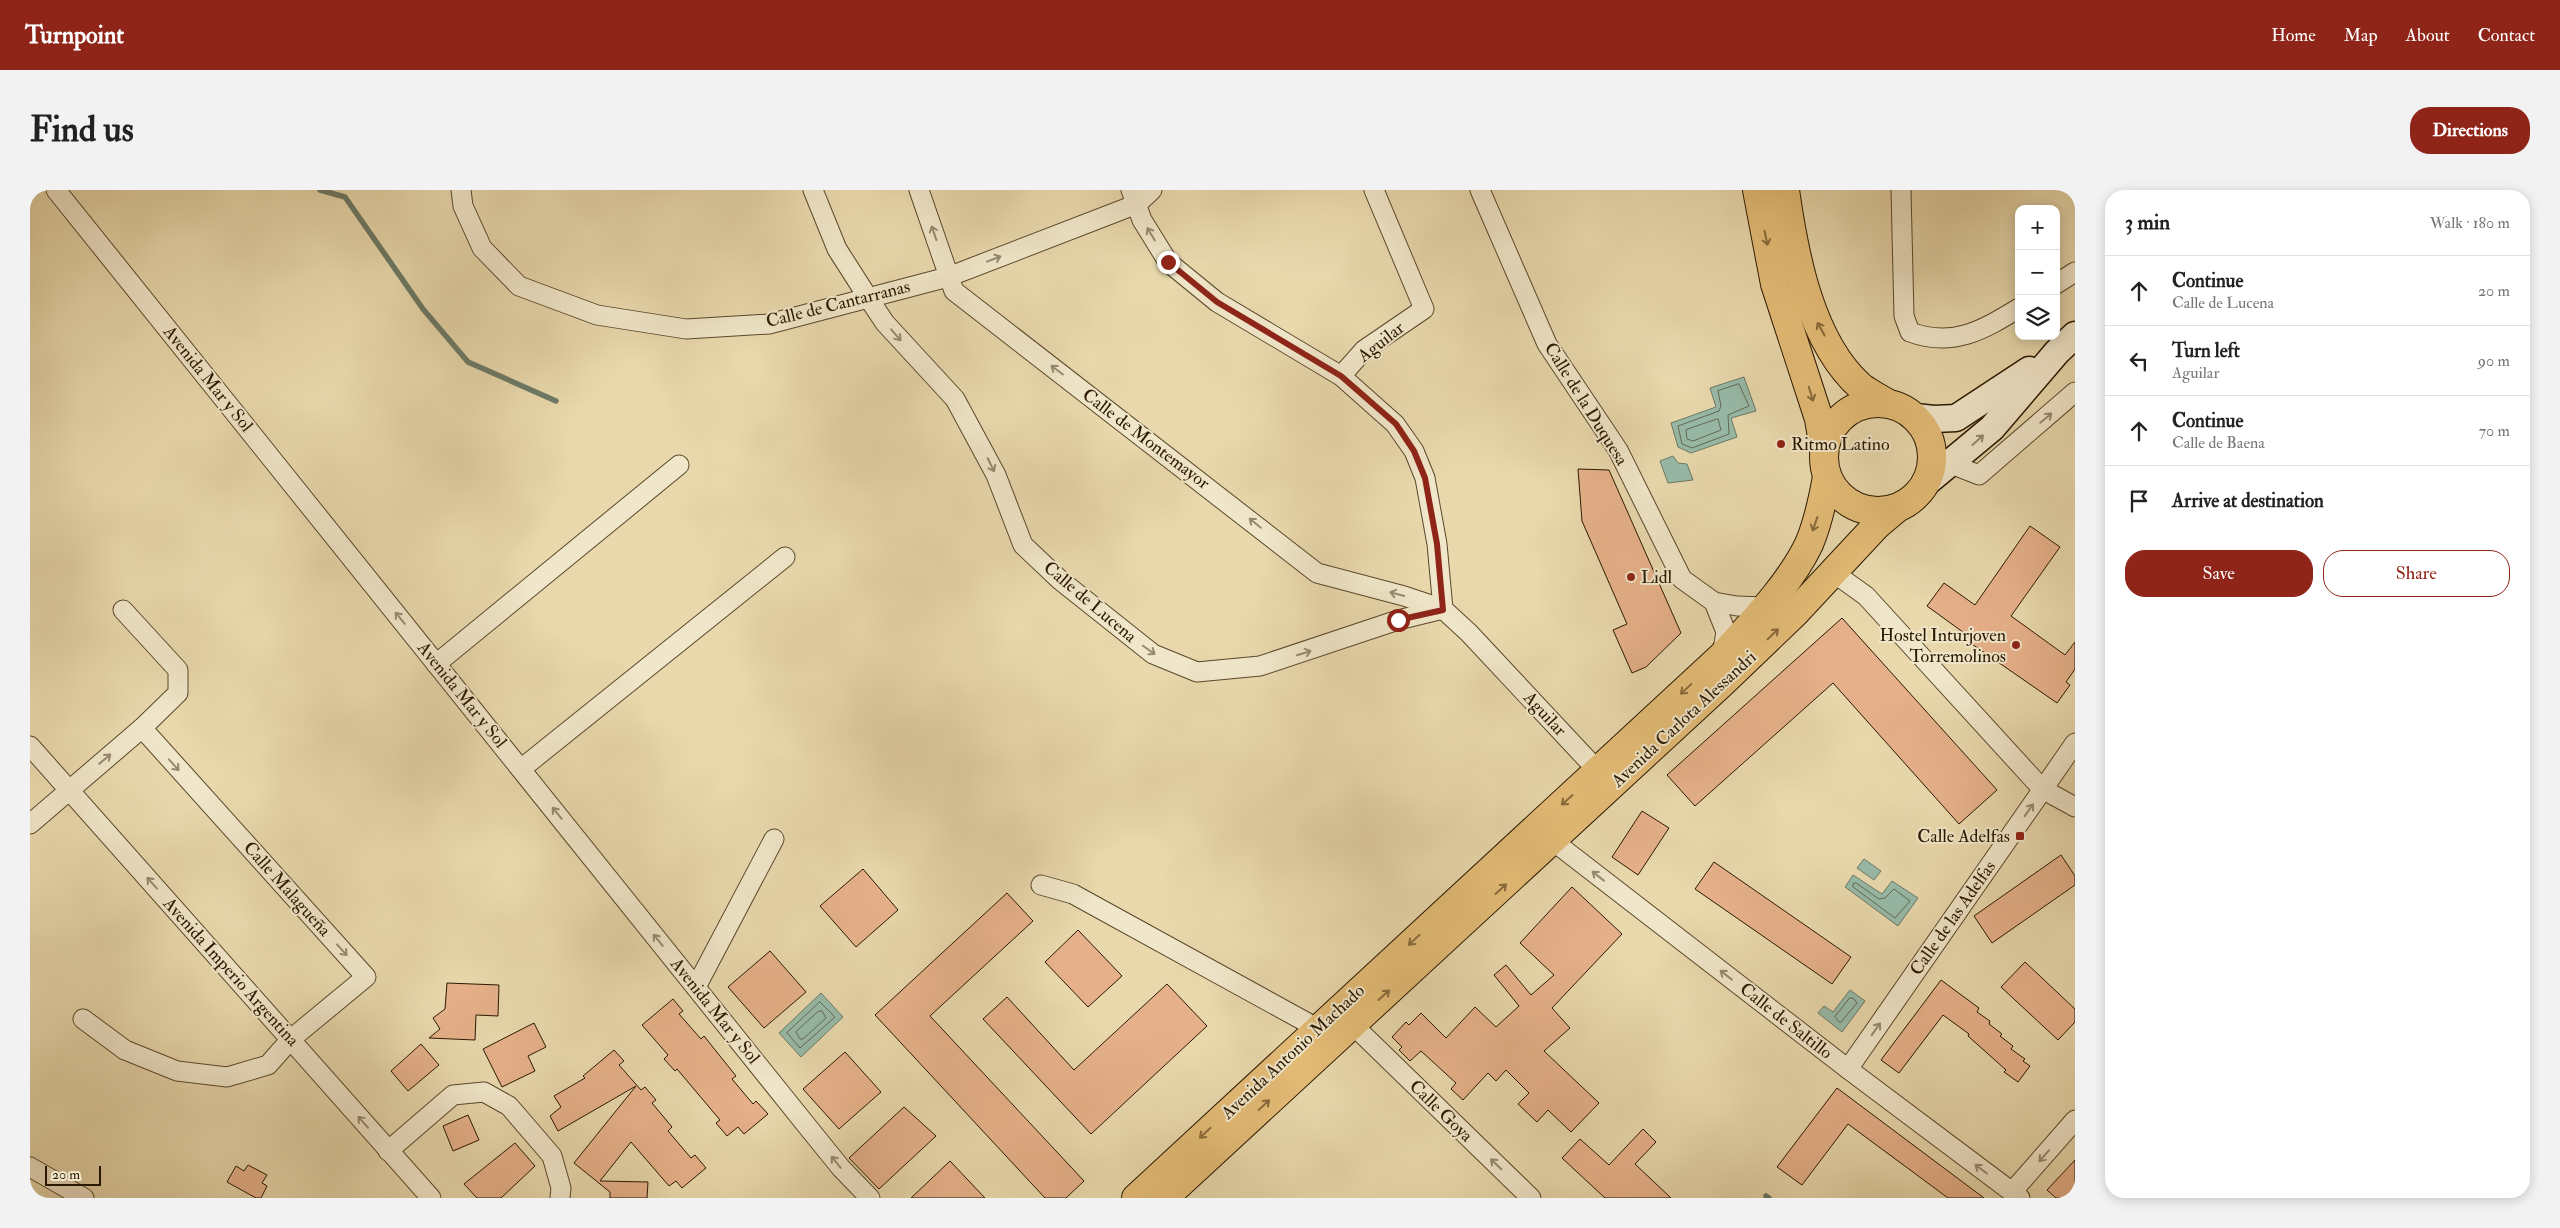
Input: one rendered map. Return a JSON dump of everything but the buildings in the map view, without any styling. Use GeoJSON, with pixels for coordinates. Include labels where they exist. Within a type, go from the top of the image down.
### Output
{"type":"FeatureCollection","features":[{"type":"Feature","properties":{"kind":"main road"},"geometry":{"type":"LineString","coordinates":[[1758,190],[1775,284],[1819,419],[1827,477],[1835,492],[1848,503],[1863,510],[1880,512],[1896,509],[1919,494],[1927,482],[1932,465],[1932,447],[1926,431],[1915,417],[1902,408],[1887,404],[1870,403],[1853,409],[1839,419],[1829,433],[1824,449]]}},
{"type":"Feature","properties":{"kind":"main road"},"geometry":{"type":"LineString","coordinates":[[1785,190],[1801,278],[1818,323],[1840,362],[1861,387],[1887,404]]}},
{"type":"Feature","properties":{"kind":"main road"},"geometry":{"type":"LineString","coordinates":[[1915,417],[1934,419],[1956,418],[2066,343]]}},
{"type":"Feature","properties":{"kind":"main road"},"geometry":{"type":"LineString","coordinates":[[1927,482],[1992,428],[2066,343]]}},
{"type":"Feature","properties":{"kind":"main road","name":"Avenida Carlota Alessandri"},"geometry":{"type":"LineString","coordinates":[[1458,914],[1598,771],[1722,656],[1766,606],[1808,544],[1821,507],[1827,477]]}},
{"type":"Feature","properties":{"kind":"main road","name":"Avenida Carlota Alessandri"},"geometry":{"type":"LineString","coordinates":[[1458,914],[1553,842],[1722,683],[1834,573],[1877,525],[1896,509]]}},
{"type":"Feature","properties":{"kind":"main road","name":"Avenida Antonio Machado"},"geometry":{"type":"LineString","coordinates":[[1151,1196],[1352,1024],[1458,914]]}},
{"type":"Feature","properties":{"kind":"main road","name":"Avenida Antonio Machado"},"geometry":{"type":"LineString","coordinates":[[1151,1196],[1315,1031],[1458,914]]}},
{"type":"Feature","properties":{"kind":"street","name":"Avenida Mar y Sol"},"geometry":{"type":"LineString","coordinates":[[56,190],[841,1168],[870,1198]]}},
{"type":"Feature","properties":{"kind":"street","name":"Calle de Cantarranas"},"geometry":{"type":"LineString","coordinates":[[462,190],[463,206],[482,248],[519,286],[597,315],[686,329],[759,325],[866,296],[948,277],[1134,197]]}},
{"type":"Feature","properties":{"kind":"street","name":"Calle de Lucena"},"geometry":{"type":"LineString","coordinates":[[813,190],[837,249],[866,296],[885,323],[955,399],[996,475],[1023,544],[1060,580],[1153,654],[1197,672],[1260,666],[1398,620],[1443,610]]}},
{"type":"Feature","properties":{"kind":"street","name":"Calle de Montemayor"},"geometry":{"type":"LineString","coordinates":[[919,190],[954,291],[1317,572],[1404,596],[1443,610]]}},
{"type":"Feature","properties":{"kind":"street"},"geometry":{"type":"LineString","coordinates":[[1152,190],[1134,197],[1142,220],[1168,262],[1217,302],[1341,376]]}},
{"type":"Feature","properties":{"kind":"street","name":"Aguilar"},"geometry":{"type":"LineString","coordinates":[[1374,190],[1424,309],[1364,350],[1341,376],[1396,424],[1414,451],[1425,478],[1437,544],[1443,610],[1469,633],[1598,771]]}},
{"type":"Feature","properties":{"kind":"street","name":"Calle de la Duquesa"},"geometry":{"type":"LineString","coordinates":[[1480,190],[1547,344],[1618,450],[1682,579],[1714,602]]}},
{"type":"Feature","properties":{"kind":"street"},"geometry":{"type":"LineString","coordinates":[[1901,190],[1904,316],[1910,332],[1927,338],[1964,337],[1988,327],[2015,310]]}},
{"type":"Feature","properties":{"kind":"street"},"geometry":{"type":"LineString","coordinates":[[2060,281],[2075,272]]}},
{"type":"Feature","properties":{"kind":"street"},"geometry":{"type":"LineString","coordinates":[[1951,464],[1979,475],[2074,396]]}},
{"type":"Feature","properties":{"kind":"street"},"geometry":{"type":"LineString","coordinates":[[436,664],[678,465]]}},
{"type":"Feature","properties":{"kind":"street"},"geometry":{"type":"LineString","coordinates":[[521,769],[785,557]]}},
{"type":"Feature","properties":{"kind":"street"},"geometry":{"type":"LineString","coordinates":[[1834,573],[1866,596],[2044,790],[2075,807]]}},
{"type":"Feature","properties":{"kind":"street"},"geometry":{"type":"LineString","coordinates":[[1714,602],[1737,606],[1766,606]]}},
{"type":"Feature","properties":{"kind":"street"},"geometry":{"type":"LineString","coordinates":[[1714,602],[1726,632],[1722,656]]}},
{"type":"Feature","properties":{"kind":"street"},"geometry":{"type":"LineString","coordinates":[[30,824],[142,728],[178,693],[178,670],[123,610]]}},
{"type":"Feature","properties":{"kind":"street","name":"Calle Malagueña"},"geometry":{"type":"LineString","coordinates":[[142,728],[366,976],[291,1039]]}},
{"type":"Feature","properties":{"kind":"street","name":"Calle de las Adelfas"},"geometry":{"type":"LineString","coordinates":[[1848,1069],[2075,743]]}},
{"type":"Feature","properties":{"kind":"street","name":"Avenida Imperio Argentina"},"geometry":{"type":"LineString","coordinates":[[30,746],[431,1198]]}},
{"type":"Feature","properties":{"kind":"street"},"geometry":{"type":"LineString","coordinates":[[696,986],[774,839]]}},
{"type":"Feature","properties":{"kind":"street","name":"Calle de Saltillo"},"geometry":{"type":"LineString","coordinates":[[1553,842],[1848,1069],[2016,1195]]}},
{"type":"Feature","properties":{"kind":"street"},"geometry":{"type":"LineString","coordinates":[[1041,884],[1073,894],[1306,1022],[1315,1031]]}},
{"type":"Feature","properties":{"kind":"street"},"geometry":{"type":"LineString","coordinates":[[83,1020],[125,1050],[177,1071],[227,1077],[268,1065],[291,1039]]}},
{"type":"Feature","properties":{"kind":"street","name":"Calle Goya"},"geometry":{"type":"LineString","coordinates":[[1352,1024],[1531,1198]]}},
{"type":"Feature","properties":{"kind":"street"},"geometry":{"type":"LineString","coordinates":[[388,1151],[453,1094],[484,1092],[509,1106],[552,1156],[561,1188],[560,1198]]}},
{"type":"Feature","properties":{"kind":"street"},"geometry":{"type":"LineString","coordinates":[[2016,1195],[2075,1120]]}},
{"type":"Feature","properties":{"kind":"street"},"geometry":{"type":"LineString","coordinates":[[30,1167],[84,1198]]}},
{"type":"Feature","properties":{"kind":"water"},"geometry":{"type":"Polygon","coordinates":[[[1744,377],[1756,411],[1731,418],[1737,437],[1691,453],[1678,447],[1671,423],[1716,407],[1710,388],[1744,377]]]}},
{"type":"Feature","properties":{"kind":"water"},"geometry":{"type":"Polygon","coordinates":[[[1673,456],[1678,463],[1687,464],[1693,480],[1668,483],[1660,461],[1673,456]]]}},
{"type":"Feature","properties":{"kind":"water"},"geometry":{"type":"Polygon","coordinates":[[[1864,859],[1881,871],[1874,880],[1857,868],[1864,859]]]}},
{"type":"Feature","properties":{"kind":"water"},"geometry":{"type":"Polygon","coordinates":[[[1853,875],[1882,894],[1892,881],[1918,898],[1898,926],[1845,887],[1853,875]]]}},
{"type":"Feature","properties":{"kind":"water"},"geometry":{"type":"Polygon","coordinates":[[[1850,990],[1865,1001],[1842,1032],[1818,1013],[1824,1006],[1833,1012],[1850,990]]]}},
{"type":"Feature","properties":{"kind":"water"},"geometry":{"type":"Polygon","coordinates":[[[821,993],[843,1017],[801,1057],[779,1033],[821,993]]]}},
{"type":"Feature","properties":{"kind":"waterway"},"geometry":{"type":"LineString","coordinates":[[320,190],[345,197],[423,309],[468,362],[556,401]]}},
{"type":"Feature","properties":{"kind":"place","name":"Ritmo Latino"},"geometry":{"type":"Point","coordinates":[1781,444]}},
{"type":"Feature","properties":{"kind":"place","name":"Lidl"},"geometry":{"type":"Point","coordinates":[1631,577]}},
{"type":"Feature","properties":{"kind":"place","name":"Hostel Inturjoven Torremolinos"},"geometry":{"type":"Point","coordinates":[2016,645]}},
{"type":"Feature","properties":{"kind":"place","name":"Calle Adelfas"},"geometry":{"type":"Point","coordinates":[2020,836]}},
{"type":"Feature","properties":{"kind":"route"},"geometry":{"type":"LineString","coordinates":[[1168,262],[1217,302],[1341,376],[1396,424],[1414,451],[1425,478],[1437,544],[1443,610],[1398,620]]}}]}
